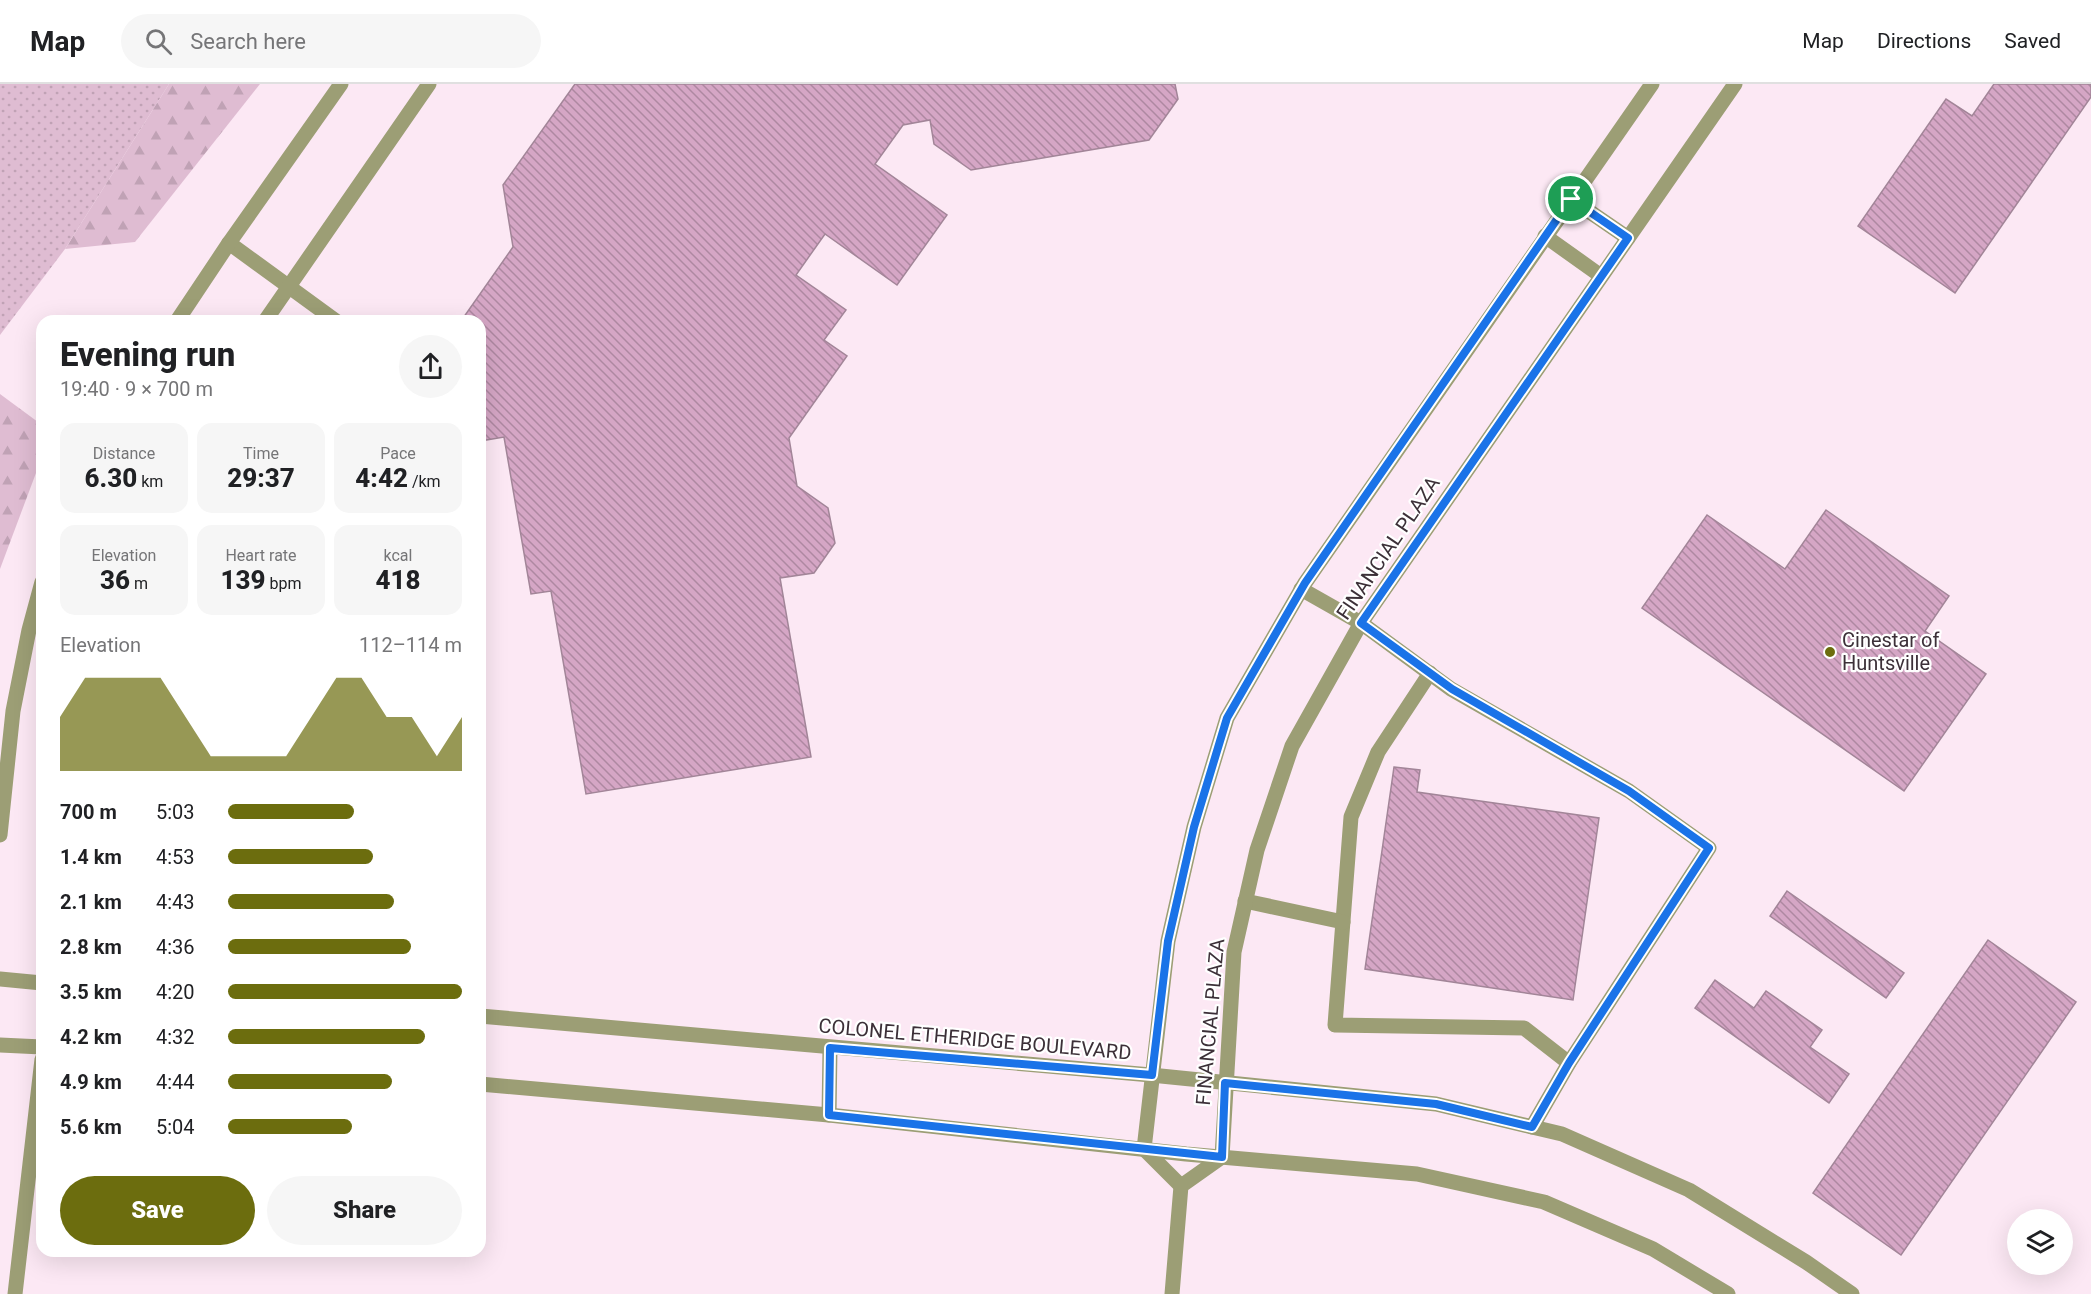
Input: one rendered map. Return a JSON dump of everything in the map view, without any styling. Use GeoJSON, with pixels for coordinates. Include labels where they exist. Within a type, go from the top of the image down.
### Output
{"type":"FeatureCollection","features":[{"type":"Feature","properties":{"kind":"street"},"geometry":{"type":"LineString","coordinates":[[181,315],[341,84]]}},
{"type":"Feature","properties":{"kind":"street"},"geometry":{"type":"LineString","coordinates":[[270,315],[429,84]]}},
{"type":"Feature","properties":{"kind":"street"},"geometry":{"type":"LineString","coordinates":[[1144,1149],[1168,941],[1194,827],[1227,718],[1301,589],[1652,84]]}},
{"type":"Feature","properties":{"kind":"street","name":"FINANCIAL PLAZA"},"geometry":{"type":"LineString","coordinates":[[1222,1157],[1234,952],[1257,850],[1293,746],[1361,623],[1735,84]]}},
{"type":"Feature","properties":{"kind":"street"},"geometry":{"type":"LineString","coordinates":[[1571,199],[1628,238]]}},
{"type":"Feature","properties":{"kind":"street"},"geometry":{"type":"LineString","coordinates":[[1545,236],[1601,276]]}},
{"type":"Feature","properties":{"kind":"street"},"geometry":{"type":"LineString","coordinates":[[229,243],[328,315]]}},
{"type":"Feature","properties":{"kind":"street"},"geometry":{"type":"LineString","coordinates":[[1301,589],[1361,623],[1452,689],[1629,791],[1709,848],[1569,1063],[1532,1127]]}},
{"type":"Feature","properties":{"kind":"street"},"geometry":{"type":"LineString","coordinates":[[0,835],[13,711],[36,631]]}},
{"type":"Feature","properties":{"kind":"street"},"geometry":{"type":"LineString","coordinates":[[1430,673],[1378,752],[1351,817],[1335,1025],[1524,1028],[1569,1063]]}},
{"type":"Feature","properties":{"kind":"street"},"geometry":{"type":"LineString","coordinates":[[1245,901],[1343,922]]}},
{"type":"Feature","properties":{"kind":"street"},"geometry":{"type":"LineString","coordinates":[[0,979],[36,982]]}},
{"type":"Feature","properties":{"kind":"street","name":"COLONEL ETHERIDGE BOULEVARD"},"geometry":{"type":"LineString","coordinates":[[486,1017],[1152,1075],[1436,1104],[1562,1134],[1689,1190],[1806,1262],[1852,1294]]}},
{"type":"Feature","properties":{"kind":"street"},"geometry":{"type":"LineString","coordinates":[[0,1045],[36,1047]]}},
{"type":"Feature","properties":{"kind":"street"},"geometry":{"type":"LineString","coordinates":[[829,1115],[830,1048]]}},
{"type":"Feature","properties":{"kind":"street"},"geometry":{"type":"LineString","coordinates":[[486,1085],[829,1115],[1222,1157],[1417,1174],[1544,1202],[1653,1249],[1728,1294]]}},
{"type":"Feature","properties":{"kind":"street"},"geometry":{"type":"LineString","coordinates":[[15,1294],[36,1111]]}},
{"type":"Feature","properties":{"kind":"street"},"geometry":{"type":"LineString","coordinates":[[1144,1149],[1182,1186]]}},
{"type":"Feature","properties":{"kind":"street"},"geometry":{"type":"LineString","coordinates":[[1172,1294],[1182,1186],[1222,1157]]}},
{"type":"Feature","properties":{"kind":"green space"},"geometry":{"type":"Polygon","coordinates":[[[0,84],[169,84],[65,249],[0,335],[0,84]]]}},
{"type":"Feature","properties":{"kind":"green space"},"geometry":{"type":"Polygon","coordinates":[[[169,84],[260,84],[135,242],[65,249],[169,84]]]}},
{"type":"Feature","properties":{"kind":"green space"},"geometry":{"type":"Polygon","coordinates":[[[0,394],[36,421],[36,473],[0,569],[0,394]]]}},
{"type":"Feature","properties":{"kind":"building"},"geometry":{"type":"Polygon","coordinates":[[[575,84],[1175,84],[1178,99],[1149,140],[971,170],[934,144],[930,120],[903,125],[875,164],[947,215],[897,285],[825,234],[796,275],[846,310],[824,340],[847,356],[789,438],[797,486],[828,508],[835,543],[814,573],[780,578],[811,757],[586,794],[551,591],[531,594],[504,437],[486,440],[486,315],[465,315],[513,247],[503,185],[575,84]]]}},
{"type":"Feature","properties":{"kind":"building"},"geometry":{"type":"Polygon","coordinates":[[[1994,84],[2091,84],[2091,97],[1955,293],[1858,226],[1946,99],[1972,116],[1994,84]]]}},
{"type":"Feature","properties":{"kind":"building","name":"Cinestar of Huntsville"},"geometry":{"type":"Polygon","coordinates":[[[1826,510],[1949,596],[1925,631],[1986,674],[1904,791],[1642,608],[1707,515],[1785,569],[1826,510]]]}},
{"type":"Feature","properties":{"kind":"building"},"geometry":{"type":"Polygon","coordinates":[[[1394,767],[1420,770],[1417,792],[1599,818],[1573,1000],[1365,969],[1394,767]]]}},
{"type":"Feature","properties":{"kind":"building"},"geometry":{"type":"Polygon","coordinates":[[[1787,891],[1904,973],[1886,998],[1770,916],[1787,891]]]}},
{"type":"Feature","properties":{"kind":"building"},"geometry":{"type":"Polygon","coordinates":[[[1988,940],[2076,1002],[1901,1255],[1813,1193],[1988,940]]]}},
{"type":"Feature","properties":{"kind":"building"},"geometry":{"type":"Polygon","coordinates":[[[1715,980],[1754,1008],[1766,991],[1822,1030],[1810,1047],[1849,1074],[1829,1103],[1695,1008],[1715,980]]]}},
{"type":"Feature","properties":{"kind":"place","name":"Cinestar of Huntsville"},"geometry":{"type":"Point","coordinates":[1830,652]}},
{"type":"Feature","properties":{"kind":"route"},"geometry":{"type":"LineString","coordinates":[[1571,199],[1628,238],[1361,623],[1452,689],[1629,791],[1709,848],[1569,1063],[1532,1127],[1436,1104],[1225,1083],[1222,1157],[829,1115],[830,1048],[1152,1075],[1168,941],[1194,827],[1227,718],[1305,583],[1571,199]]}}]}
